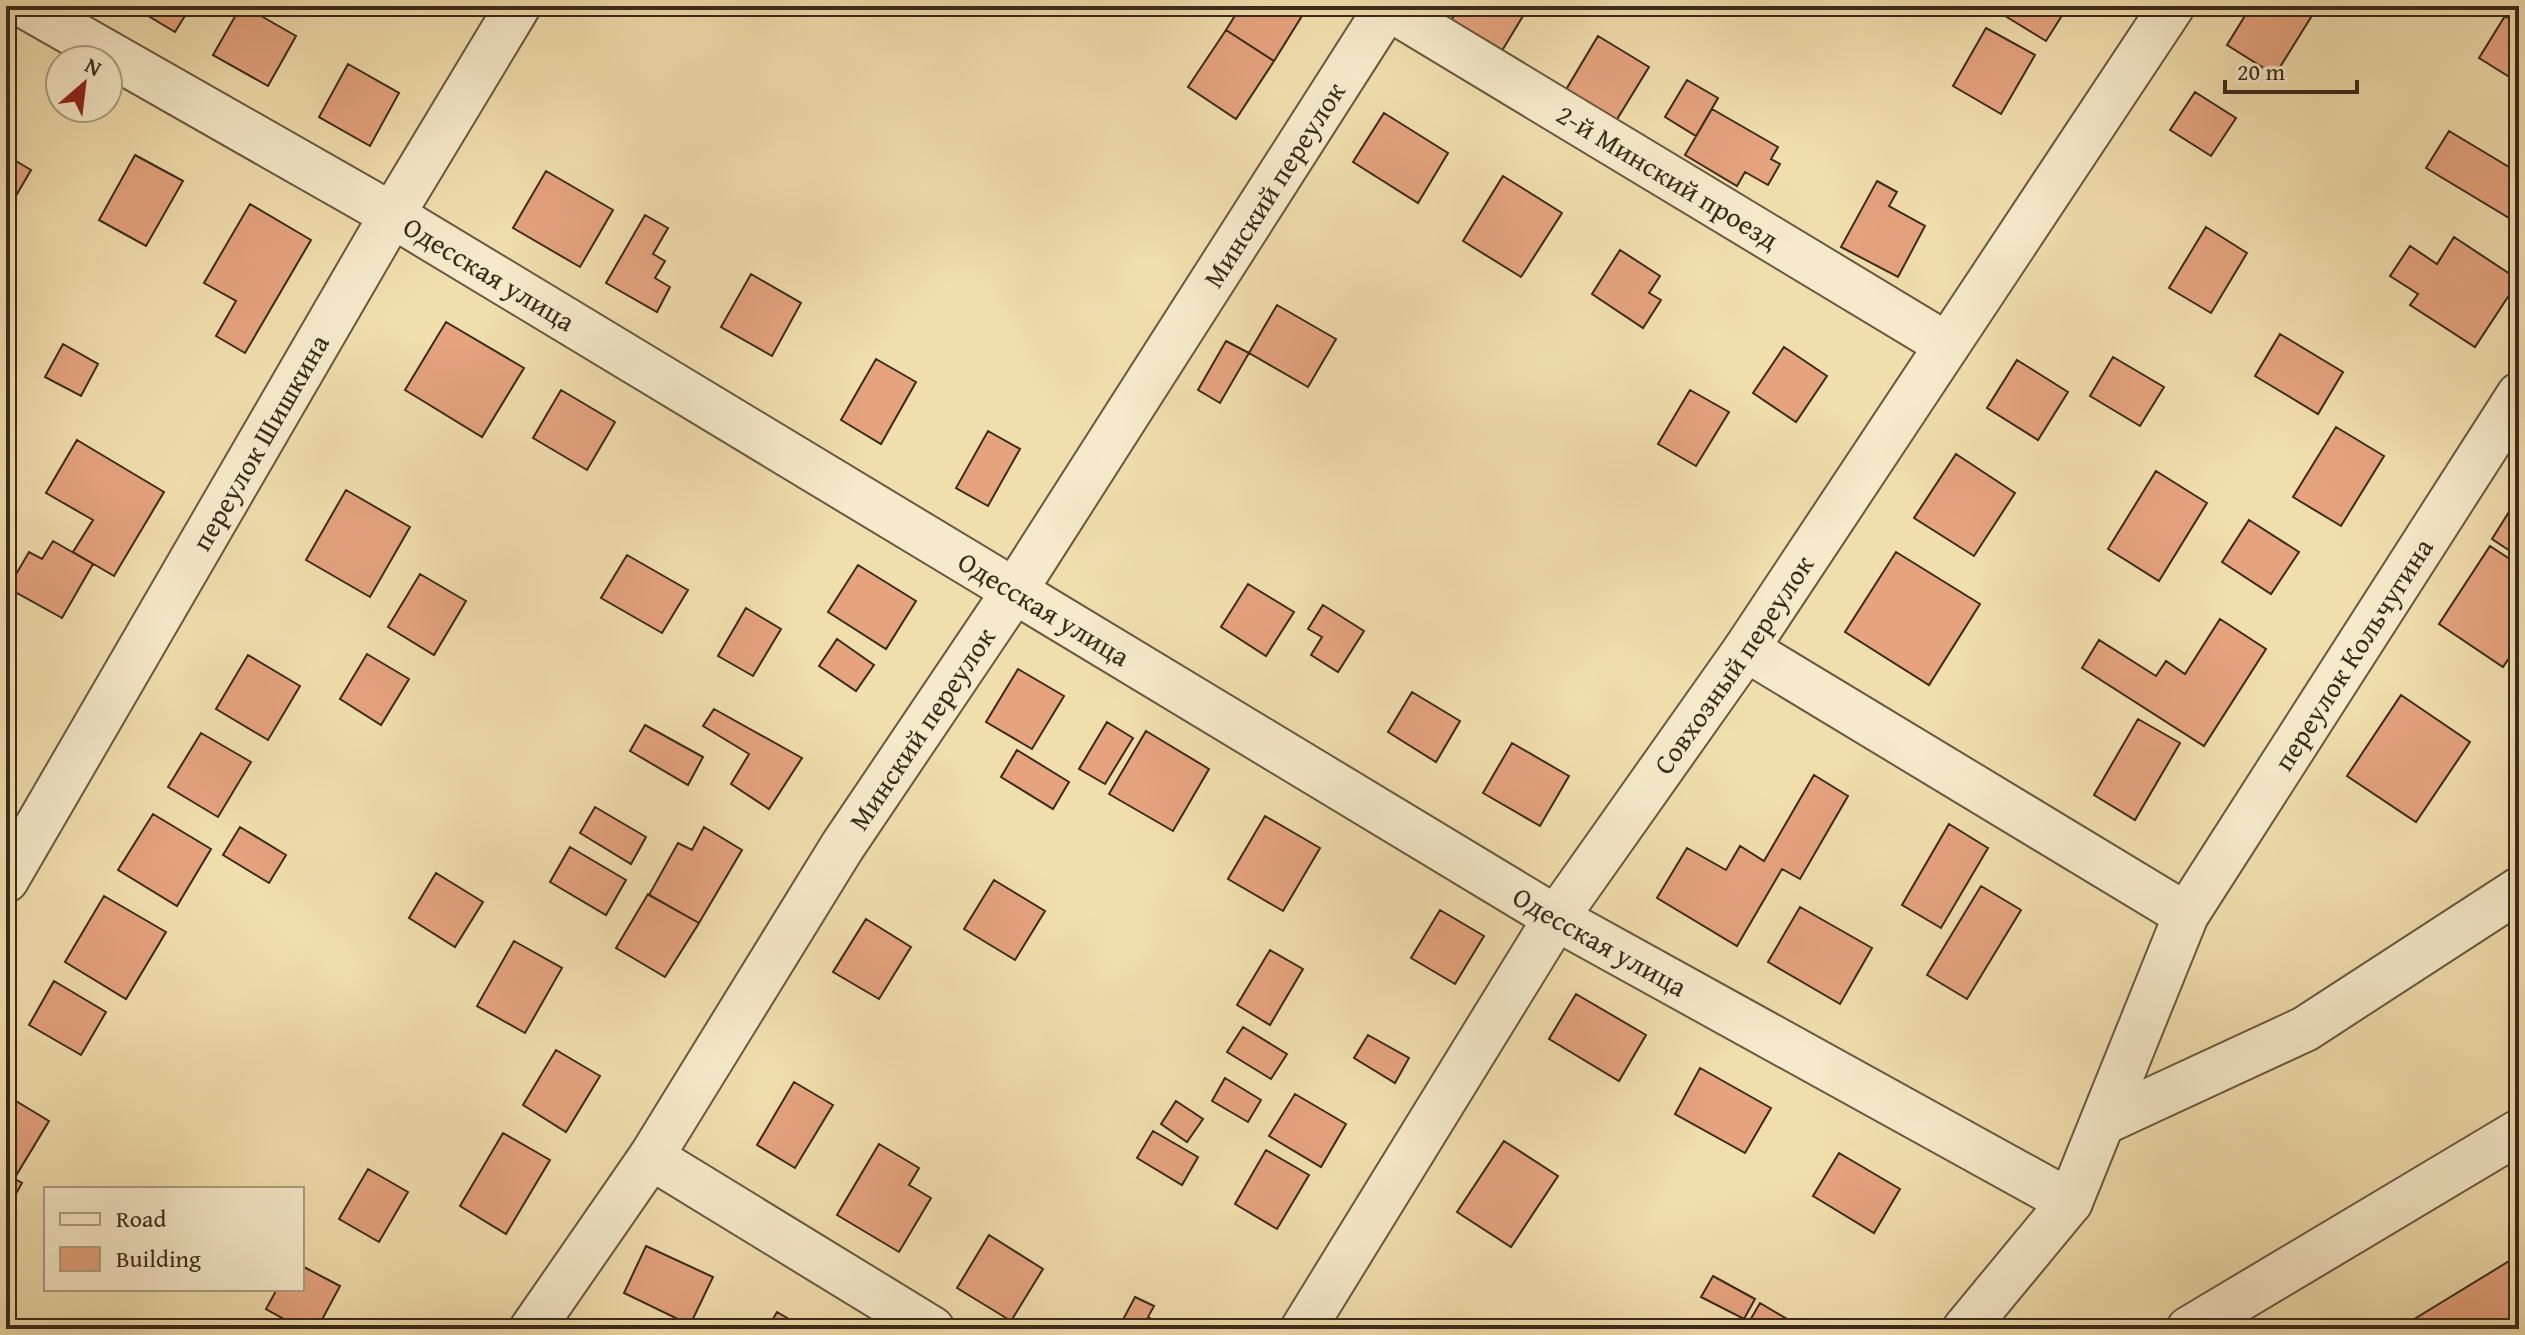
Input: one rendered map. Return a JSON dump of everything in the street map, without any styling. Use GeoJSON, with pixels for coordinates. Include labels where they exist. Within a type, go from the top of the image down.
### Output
{"type":"FeatureCollection","features":[{"type":"Feature","properties":{"kind":"street","name":"Одесская улица"},"geometry":{"type":"LineString","coordinates":[[25,6],[392,215],[1556,918],[2070,1202]]}},
{"type":"Feature","properties":{"kind":"street","name":"переулок Шишкина"},"geometry":{"type":"LineString","coordinates":[[6,880],[392,215],[518,6]]}},
{"type":"Feature","properties":{"kind":"street","name":"2-й Минский проезд"},"geometry":{"type":"LineString","coordinates":[[1388,6],[1947,345]]}},
{"type":"Feature","properties":{"kind":"street","name":"Минский переулок"},"geometry":{"type":"LineString","coordinates":[[532,1329],[651,1157],[842,847],[1015,590],[1388,6]]}},
{"type":"Feature","properties":{"kind":"street","name":"Совхозный переулок"},"geometry":{"type":"LineString","coordinates":[[1303,1329],[1556,918],[1746,649],[2172,6]]}},
{"type":"Feature","properties":{"kind":"street","name":"переулок Кольчугина"},"geometry":{"type":"LineString","coordinates":[[1965,1329],[2070,1202],[2186,915],[2519,395]]}},
{"type":"Feature","properties":{"kind":"street"},"geometry":{"type":"LineString","coordinates":[[1746,649],[2186,915]]}},
{"type":"Feature","properties":{"kind":"street"},"geometry":{"type":"LineString","coordinates":[[2104,1122],[2305,1029],[2519,890]]}},
{"type":"Feature","properties":{"kind":"street"},"geometry":{"type":"LineString","coordinates":[[2189,1329],[2519,1132]]}},
{"type":"Feature","properties":{"kind":"street"},"geometry":{"type":"LineString","coordinates":[[651,1157],[932,1329]]}},
{"type":"Feature","properties":{"kind":"building"},"geometry":{"type":"Polygon","coordinates":[[[136,6],[191,6],[175,32],[136,6]]]}},
{"type":"Feature","properties":{"kind":"building"},"geometry":{"type":"Polygon","coordinates":[[[241,6],[260,6],[256,13],[296,36],[268,86],[213,55],[241,6]]]}},
{"type":"Feature","properties":{"kind":"building"},"geometry":{"type":"Polygon","coordinates":[[[1241,6],[1296,6],[1305,11],[1274,61],[1226,30],[1241,6]]]}},
{"type":"Feature","properties":{"kind":"building"},"geometry":{"type":"Polygon","coordinates":[[[1460,6],[1529,6],[1497,59],[1446,29],[1460,6]]]}},
{"type":"Feature","properties":{"kind":"building"},"geometry":{"type":"Polygon","coordinates":[[[1993,6],[2068,6],[2046,41],[1993,6]]]}},
{"type":"Feature","properties":{"kind":"building"},"geometry":{"type":"Polygon","coordinates":[[[2251,6],[2301,6],[2313,14],[2275,75],[2227,45],[2251,6]]]}},
{"type":"Feature","properties":{"kind":"building"},"geometry":{"type":"Polygon","coordinates":[[[2505,16],[2519,25],[2519,83],[2479,58],[2505,16]]]}},
{"type":"Feature","properties":{"kind":"building"},"geometry":{"type":"Polygon","coordinates":[[[1986,28],[2035,55],[2001,114],[1953,86],[1986,28]]]}},
{"type":"Feature","properties":{"kind":"building"},"geometry":{"type":"Polygon","coordinates":[[[1226,30],[1274,61],[1236,119],[1188,87],[1226,30]]]}},
{"type":"Feature","properties":{"kind":"building"},"geometry":{"type":"Polygon","coordinates":[[[1598,36],[1649,67],[1611,129],[1561,98],[1598,36]]]}},
{"type":"Feature","properties":{"kind":"building"},"geometry":{"type":"Polygon","coordinates":[[[348,64],[399,93],[370,146],[319,117],[348,64]]]}},
{"type":"Feature","properties":{"kind":"building"},"geometry":{"type":"Polygon","coordinates":[[[1687,80],[1718,98],[1696,136],[1665,117],[1687,80]]]}},
{"type":"Feature","properties":{"kind":"building"},"geometry":{"type":"Polygon","coordinates":[[[2195,92],[2236,118],[2211,156],[2170,130],[2195,92]]]}},
{"type":"Feature","properties":{"kind":"building"},"geometry":{"type":"Polygon","coordinates":[[[1712,109],[1778,147],[1771,159],[1780,164],[1768,185],[1745,172],[1737,186],[1685,155],[1712,109]]]}},
{"type":"Feature","properties":{"kind":"building"},"geometry":{"type":"Polygon","coordinates":[[[1384,113],[1448,153],[1418,203],[1353,162],[1384,113]]]}},
{"type":"Feature","properties":{"kind":"building"},"geometry":{"type":"Polygon","coordinates":[[[2449,131],[2519,173],[2519,224],[2426,168],[2449,131]]]}},
{"type":"Feature","properties":{"kind":"building"},"geometry":{"type":"Polygon","coordinates":[[[6,155],[31,170],[13,201],[6,197],[6,155]]]}},
{"type":"Feature","properties":{"kind":"building"},"geometry":{"type":"Polygon","coordinates":[[[135,155],[183,181],[146,246],[99,220],[135,155]]]}},
{"type":"Feature","properties":{"kind":"building"},"geometry":{"type":"Polygon","coordinates":[[[546,171],[613,210],[580,267],[513,228],[546,171]]]}},
{"type":"Feature","properties":{"kind":"building"},"geometry":{"type":"Polygon","coordinates":[[[1503,176],[1562,213],[1521,277],[1463,241],[1503,176]]]}},
{"type":"Feature","properties":{"kind":"building"},"geometry":{"type":"Polygon","coordinates":[[[1877,181],[1897,192],[1889,206],[1925,226],[1898,277],[1841,247],[1877,181]]]}},
{"type":"Feature","properties":{"kind":"building"},"geometry":{"type":"Polygon","coordinates":[[[250,204],[311,240],[245,353],[216,336],[236,301],[204,283],[250,204]]]}},
{"type":"Feature","properties":{"kind":"building"},"geometry":{"type":"Polygon","coordinates":[[[645,215],[668,228],[653,254],[665,261],[655,278],[670,287],[657,312],[606,283],[645,215]]]}},
{"type":"Feature","properties":{"kind":"building"},"geometry":{"type":"Polygon","coordinates":[[[2206,227],[2247,253],[2211,313],[2169,288],[2206,227]]]}},
{"type":"Feature","properties":{"kind":"building"},"geometry":{"type":"Polygon","coordinates":[[[2454,237],[2519,280],[2475,347],[2410,305],[2418,294],[2390,276],[2410,246],[2437,264],[2454,237]]]}},
{"type":"Feature","properties":{"kind":"building"},"geometry":{"type":"Polygon","coordinates":[[[1620,250],[1660,276],[1649,293],[1661,300],[1643,328],[1592,294],[1620,250]]]}},
{"type":"Feature","properties":{"kind":"building"},"geometry":{"type":"Polygon","coordinates":[[[751,274],[801,303],[772,356],[721,327],[751,274]]]}},
{"type":"Feature","properties":{"kind":"building"},"geometry":{"type":"Polygon","coordinates":[[[1277,305],[1336,339],[1308,387],[1249,353],[1277,305]]]}},
{"type":"Feature","properties":{"kind":"building"},"geometry":{"type":"Polygon","coordinates":[[[446,322],[524,368],[482,437],[405,390],[446,322]]]}},
{"type":"Feature","properties":{"kind":"building"},"geometry":{"type":"Polygon","coordinates":[[[2280,334],[2343,372],[2318,414],[2255,376],[2280,334]]]}},
{"type":"Feature","properties":{"kind":"building"},"geometry":{"type":"Polygon","coordinates":[[[1226,341],[1249,353],[1220,403],[1198,390],[1226,341]]]}},
{"type":"Feature","properties":{"kind":"building"},"geometry":{"type":"Polygon","coordinates":[[[63,344],[98,364],[81,396],[45,377],[63,344]]]}},
{"type":"Feature","properties":{"kind":"building"},"geometry":{"type":"Polygon","coordinates":[[[1784,347],[1827,376],[1796,422],[1753,393],[1784,347]]]}},
{"type":"Feature","properties":{"kind":"building"},"geometry":{"type":"Polygon","coordinates":[[[2113,357],[2164,387],[2140,426],[2090,396],[2113,357]]]}},
{"type":"Feature","properties":{"kind":"building"},"geometry":{"type":"Polygon","coordinates":[[[876,359],[916,382],[881,444],[841,420],[876,359]]]}},
{"type":"Feature","properties":{"kind":"building"},"geometry":{"type":"Polygon","coordinates":[[[2017,360],[2068,392],[2038,440],[1987,408],[2017,360]]]}},
{"type":"Feature","properties":{"kind":"building"},"geometry":{"type":"Polygon","coordinates":[[[561,390],[615,422],[587,470],[533,438],[561,390]]]}},
{"type":"Feature","properties":{"kind":"building"},"geometry":{"type":"Polygon","coordinates":[[[1690,390],[1729,412],[1696,466],[1658,444],[1690,390]]]}},
{"type":"Feature","properties":{"kind":"building"},"geometry":{"type":"Polygon","coordinates":[[[2336,427],[2384,456],[2341,526],[2293,497],[2336,427]]]}},
{"type":"Feature","properties":{"kind":"building"},"geometry":{"type":"Polygon","coordinates":[[[988,431],[1020,449],[988,506],[956,488],[988,431]]]}},
{"type":"Feature","properties":{"kind":"building"},"geometry":{"type":"Polygon","coordinates":[[[77,440],[164,492],[114,576],[73,552],[93,520],[46,493],[77,440]]]}},
{"type":"Feature","properties":{"kind":"building"},"geometry":{"type":"Polygon","coordinates":[[[1956,454],[2015,493],[1974,556],[1914,518],[1956,454]]]}},
{"type":"Feature","properties":{"kind":"building"},"geometry":{"type":"Polygon","coordinates":[[[2156,471],[2207,503],[2159,581],[2108,549],[2156,471]]]}},
{"type":"Feature","properties":{"kind":"building"},"geometry":{"type":"Polygon","coordinates":[[[346,490],[410,527],[370,597],[306,560],[346,490]]]}},
{"type":"Feature","properties":{"kind":"building"},"geometry":{"type":"Polygon","coordinates":[[[2519,496],[2519,557],[2492,539],[2519,496]]]}},
{"type":"Feature","properties":{"kind":"building"},"geometry":{"type":"Polygon","coordinates":[[[2249,520],[2299,552],[2271,594],[2222,562],[2249,520]]]}},
{"type":"Feature","properties":{"kind":"building"},"geometry":{"type":"Polygon","coordinates":[[[53,541],[93,564],[62,618],[8,588],[29,552],[42,559],[53,541]]]}},
{"type":"Feature","properties":{"kind":"building"},"geometry":{"type":"Polygon","coordinates":[[[2490,546],[2519,565],[2519,643],[2503,667],[2439,624],[2490,546]]]}},
{"type":"Feature","properties":{"kind":"building"},"geometry":{"type":"Polygon","coordinates":[[[1896,552],[1980,604],[1929,685],[1845,632],[1896,552]]]}},
{"type":"Feature","properties":{"kind":"building"},"geometry":{"type":"Polygon","coordinates":[[[627,555],[688,590],[662,633],[601,598],[627,555]]]}},
{"type":"Feature","properties":{"kind":"building"},"geometry":{"type":"Polygon","coordinates":[[[858,565],[916,601],[886,649],[828,612],[858,565]]]}},
{"type":"Feature","properties":{"kind":"building"},"geometry":{"type":"Polygon","coordinates":[[[420,574],[466,601],[434,655],[388,627],[420,574]]]}},
{"type":"Feature","properties":{"kind":"building"},"geometry":{"type":"Polygon","coordinates":[[[1248,584],[1294,612],[1266,656],[1221,627],[1248,584]]]}},
{"type":"Feature","properties":{"kind":"building"},"geometry":{"type":"Polygon","coordinates":[[[1323,605],[1364,631],[1338,672],[1311,655],[1322,637],[1308,629],[1323,605]]]}},
{"type":"Feature","properties":{"kind":"building"},"geometry":{"type":"Polygon","coordinates":[[[746,608],[781,629],[753,676],[718,656],[746,608]]]}},
{"type":"Feature","properties":{"kind":"building"},"geometry":{"type":"Polygon","coordinates":[[[2220,619],[2266,649],[2204,746],[2082,668],[2099,640],[2156,676],[2166,661],[2185,674],[2220,619]]]}},
{"type":"Feature","properties":{"kind":"building"},"geometry":{"type":"Polygon","coordinates":[[[837,639],[874,665],[856,691],[819,666],[837,639]]]}},
{"type":"Feature","properties":{"kind":"building"},"geometry":{"type":"Polygon","coordinates":[[[367,654],[409,679],[381,725],[340,699],[367,654]]]}},
{"type":"Feature","properties":{"kind":"building"},"geometry":{"type":"Polygon","coordinates":[[[248,655],[300,686],[268,740],[216,709],[248,655]]]}},
{"type":"Feature","properties":{"kind":"building"},"geometry":{"type":"Polygon","coordinates":[[[1018,669],[1064,696],[1032,749],[986,722],[1018,669]]]}},
{"type":"Feature","properties":{"kind":"building"},"geometry":{"type":"Polygon","coordinates":[[[1412,692],[1460,721],[1436,762],[1388,732],[1412,692]]]}},
{"type":"Feature","properties":{"kind":"building"},"geometry":{"type":"Polygon","coordinates":[[[2401,695],[2470,742],[2416,822],[2347,776],[2401,695]]]}},
{"type":"Feature","properties":{"kind":"building"},"geometry":{"type":"Polygon","coordinates":[[[714,709],[802,758],[769,809],[731,784],[749,754],[703,726],[714,709]]]}},
{"type":"Feature","properties":{"kind":"building"},"geometry":{"type":"Polygon","coordinates":[[[2138,719],[2180,743],[2135,820],[2094,795],[2138,719]]]}},
{"type":"Feature","properties":{"kind":"building"},"geometry":{"type":"Polygon","coordinates":[[[1107,722],[1133,738],[1105,784],[1079,769],[1107,722]]]}},
{"type":"Feature","properties":{"kind":"building"},"geometry":{"type":"Polygon","coordinates":[[[645,725],[703,757],[688,785],[630,751],[645,725]]]}},
{"type":"Feature","properties":{"kind":"building"},"geometry":{"type":"Polygon","coordinates":[[[1146,731],[1209,769],[1173,831],[1109,794],[1146,731]]]}},
{"type":"Feature","properties":{"kind":"building"},"geometry":{"type":"Polygon","coordinates":[[[201,733],[251,762],[218,817],[168,787],[201,733]]]}},
{"type":"Feature","properties":{"kind":"building"},"geometry":{"type":"Polygon","coordinates":[[[1512,743],[1569,776],[1540,826],[1483,793],[1512,743]]]}},
{"type":"Feature","properties":{"kind":"building"},"geometry":{"type":"Polygon","coordinates":[[[1017,750],[1069,782],[1053,809],[1001,777],[1017,750]]]}},
{"type":"Feature","properties":{"kind":"building"},"geometry":{"type":"Polygon","coordinates":[[[1814,775],[1848,796],[1800,879],[1782,869],[1737,946],[1657,898],[1687,848],[1726,870],[1740,846],[1764,861],[1814,775]]]}},
{"type":"Feature","properties":{"kind":"building"},"geometry":{"type":"Polygon","coordinates":[[[595,807],[646,837],[631,864],[580,833],[595,807]]]}},
{"type":"Feature","properties":{"kind":"building"},"geometry":{"type":"Polygon","coordinates":[[[153,814],[211,849],[177,906],[118,870],[153,814]]]}},
{"type":"Feature","properties":{"kind":"building"},"geometry":{"type":"Polygon","coordinates":[[[1265,816],[1320,848],[1283,911],[1228,879],[1265,816]]]}},
{"type":"Feature","properties":{"kind":"building"},"geometry":{"type":"Polygon","coordinates":[[[1949,824],[1988,848],[1941,928],[1902,905],[1949,824]]]}},
{"type":"Feature","properties":{"kind":"building"},"geometry":{"type":"Polygon","coordinates":[[[240,827],[286,855],[269,883],[223,855],[240,827]]]}},
{"type":"Feature","properties":{"kind":"building"},"geometry":{"type":"Polygon","coordinates":[[[704,827],[742,850],[699,923],[649,895],[678,843],[692,850],[704,827]]]}},
{"type":"Feature","properties":{"kind":"building"},"geometry":{"type":"Polygon","coordinates":[[[570,847],[626,880],[606,915],[550,882],[570,847]]]}},
{"type":"Feature","properties":{"kind":"building"},"geometry":{"type":"Polygon","coordinates":[[[436,873],[483,902],[455,947],[409,918],[436,873]]]}},
{"type":"Feature","properties":{"kind":"building"},"geometry":{"type":"Polygon","coordinates":[[[994,880],[1045,911],[1015,960],[964,929],[994,880]]]}},
{"type":"Feature","properties":{"kind":"building"},"geometry":{"type":"Polygon","coordinates":[[[1981,886],[2021,910],[1967,999],[1927,975],[1981,886]]]}},
{"type":"Feature","properties":{"kind":"building"},"geometry":{"type":"Polygon","coordinates":[[[648,894],[699,923],[665,977],[616,948],[648,894]]]}},
{"type":"Feature","properties":{"kind":"building"},"geometry":{"type":"Polygon","coordinates":[[[104,896],[166,932],[126,999],[65,962],[104,896]]]}},
{"type":"Feature","properties":{"kind":"building"},"geometry":{"type":"Polygon","coordinates":[[[1800,907],[1872,948],[1840,1004],[1768,962],[1800,907]]]}},
{"type":"Feature","properties":{"kind":"building"},"geometry":{"type":"Polygon","coordinates":[[[1440,910],[1484,936],[1455,984],[1411,958],[1440,910]]]}},
{"type":"Feature","properties":{"kind":"building"},"geometry":{"type":"Polygon","coordinates":[[[866,919],[911,947],[879,999],[833,972],[866,919]]]}},
{"type":"Feature","properties":{"kind":"building"},"geometry":{"type":"Polygon","coordinates":[[[514,941],[562,968],[525,1033],[477,1006],[514,941]]]}},
{"type":"Feature","properties":{"kind":"building"},"geometry":{"type":"Polygon","coordinates":[[[1270,950],[1303,969],[1270,1025],[1237,1005],[1270,950]]]}},
{"type":"Feature","properties":{"kind":"building"},"geometry":{"type":"Polygon","coordinates":[[[54,981],[106,1012],[81,1055],[29,1025],[54,981]]]}},
{"type":"Feature","properties":{"kind":"building"},"geometry":{"type":"Polygon","coordinates":[[[1576,994],[1646,1035],[1619,1081],[1549,1039],[1576,994]]]}},
{"type":"Feature","properties":{"kind":"building"},"geometry":{"type":"Polygon","coordinates":[[[1243,1027],[1287,1054],[1271,1079],[1227,1052],[1243,1027]]]}},
{"type":"Feature","properties":{"kind":"building"},"geometry":{"type":"Polygon","coordinates":[[[1368,1035],[1409,1058],[1395,1083],[1354,1058],[1368,1035]]]}},
{"type":"Feature","properties":{"kind":"building"},"geometry":{"type":"Polygon","coordinates":[[[556,1050],[600,1076],[566,1132],[523,1105],[556,1050]]]}},
{"type":"Feature","properties":{"kind":"building"},"geometry":{"type":"Polygon","coordinates":[[[1700,1068],[1771,1108],[1745,1153],[1675,1114],[1700,1068]]]}},
{"type":"Feature","properties":{"kind":"building"},"geometry":{"type":"Polygon","coordinates":[[[1225,1078],[1261,1100],[1248,1122],[1212,1101],[1225,1078]]]}},
{"type":"Feature","properties":{"kind":"building"},"geometry":{"type":"Polygon","coordinates":[[[794,1082],[833,1105],[795,1168],[757,1145],[794,1082]]]}},
{"type":"Feature","properties":{"kind":"building"},"geometry":{"type":"Polygon","coordinates":[[[1295,1094],[1346,1124],[1321,1167],[1269,1136],[1295,1094]]]}},
{"type":"Feature","properties":{"kind":"building"},"geometry":{"type":"Polygon","coordinates":[[[6,1095],[49,1121],[14,1179],[6,1174],[6,1095]]]}},
{"type":"Feature","properties":{"kind":"building"},"geometry":{"type":"Polygon","coordinates":[[[1176,1101],[1203,1119],[1187,1142],[1161,1124],[1176,1101]]]}},
{"type":"Feature","properties":{"kind":"building"},"geometry":{"type":"Polygon","coordinates":[[[1153,1131],[1198,1157],[1182,1185],[1137,1158],[1153,1131]]]}},
{"type":"Feature","properties":{"kind":"building"},"geometry":{"type":"Polygon","coordinates":[[[503,1133],[550,1160],[506,1234],[460,1206],[503,1133]]]}},
{"type":"Feature","properties":{"kind":"building"},"geometry":{"type":"Polygon","coordinates":[[[1504,1141],[1558,1176],[1511,1247],[1457,1212],[1504,1141]]]}},
{"type":"Feature","properties":{"kind":"building"},"geometry":{"type":"Polygon","coordinates":[[[879,1144],[919,1168],[909,1185],[931,1198],[899,1252],[837,1215],[879,1144]]]}},
{"type":"Feature","properties":{"kind":"building"},"geometry":{"type":"Polygon","coordinates":[[[1266,1150],[1309,1175],[1277,1229],[1235,1204],[1266,1150]]]}},
{"type":"Feature","properties":{"kind":"building"},"geometry":{"type":"Polygon","coordinates":[[[1839,1153],[1900,1189],[1874,1233],[1813,1196],[1839,1153]]]}},
{"type":"Feature","properties":{"kind":"building"},"geometry":{"type":"Polygon","coordinates":[[[368,1169],[408,1192],[379,1242],[339,1219],[368,1169]]]}},
{"type":"Feature","properties":{"kind":"building"},"geometry":{"type":"Polygon","coordinates":[[[6,1174],[22,1183],[6,1212],[6,1174]]]}},
{"type":"Feature","properties":{"kind":"building"},"geometry":{"type":"Polygon","coordinates":[[[989,1235],[1043,1269],[1011,1321],[957,1288],[989,1235]]]}},
{"type":"Feature","properties":{"kind":"building"},"geometry":{"type":"Polygon","coordinates":[[[646,1246],[713,1277],[690,1325],[624,1293],[646,1246]]]}},
{"type":"Feature","properties":{"kind":"building"},"geometry":{"type":"Polygon","coordinates":[[[2519,1255],[2519,1329],[2398,1329],[2519,1255]]]}},
{"type":"Feature","properties":{"kind":"building"},"geometry":{"type":"Polygon","coordinates":[[[304,1267],[340,1286],[317,1329],[302,1329],[266,1309],[276,1291],[304,1291],[304,1267]]]}},
{"type":"Feature","properties":{"kind":"building"},"geometry":{"type":"Polygon","coordinates":[[[1713,1276],[1755,1299],[1744,1319],[1701,1297],[1713,1276]]]}},
{"type":"Feature","properties":{"kind":"building"},"geometry":{"type":"Polygon","coordinates":[[[1135,1297],[1154,1306],[1148,1317],[1169,1329],[1118,1329],[1135,1297]]]}},
{"type":"Feature","properties":{"kind":"building"},"geometry":{"type":"Polygon","coordinates":[[[1760,1303],[1804,1329],[1745,1329],[1760,1303]]]}},
{"type":"Feature","properties":{"kind":"building"},"geometry":{"type":"Polygon","coordinates":[[[777,1312],[806,1329],[767,1329],[777,1312]]]}}]}
